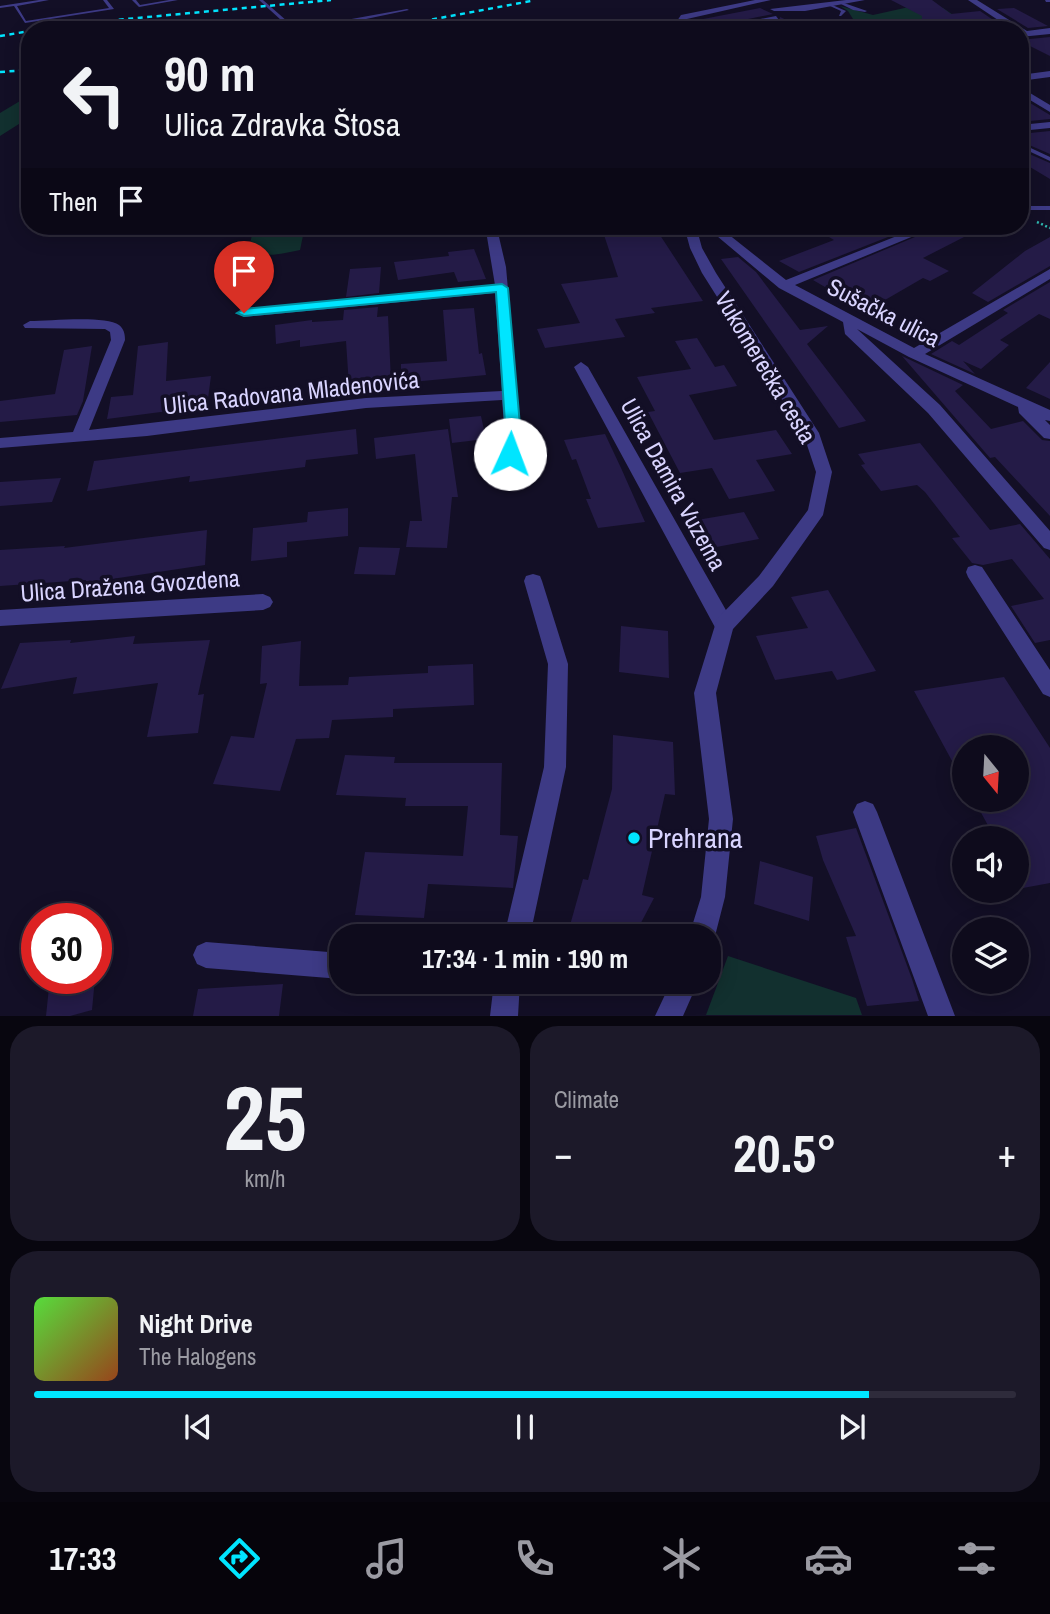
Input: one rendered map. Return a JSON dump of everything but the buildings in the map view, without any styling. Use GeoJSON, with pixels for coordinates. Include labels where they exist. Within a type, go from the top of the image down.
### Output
{"type":"FeatureCollection","features":[{"type":"Feature","properties":{"kind":"street"},"geometry":{"type":"LineString","coordinates":[[679,21],[684,17],[769,0],[777,21]]}},
{"type":"Feature","properties":{"kind":"street"},"geometry":{"type":"LineString","coordinates":[[746,21],[861,0]]}},
{"type":"Feature","properties":{"kind":"street"},"geometry":{"type":"LineString","coordinates":[[972,0],[1004,21]]}},
{"type":"Feature","properties":{"kind":"street"},"geometry":{"type":"LineString","coordinates":[[1029,33],[1050,31]]}},
{"type":"Feature","properties":{"kind":"street"},"geometry":{"type":"LineString","coordinates":[[1029,77],[1050,74]]}},
{"type":"Feature","properties":{"kind":"street"},"geometry":{"type":"LineString","coordinates":[[1029,96],[1050,109]]}},
{"type":"Feature","properties":{"kind":"street"},"geometry":{"type":"LineString","coordinates":[[1029,127],[1050,125]]}},
{"type":"Feature","properties":{"kind":"street","name":"Vukomerečka cesta"},"geometry":{"type":"LineString","coordinates":[[692,235],[709,273],[811,433],[824,472],[817,511],[766,580],[724,625],[705,693],[720,819],[713,897],[705,924]]}},
{"type":"Feature","properties":{"kind":"street","name":"Sušačka ulica"},"geometry":{"type":"LineString","coordinates":[[722,235],[783,285],[850,322],[1050,416]]}},
{"type":"Feature","properties":{"kind":"street"},"geometry":{"type":"LineString","coordinates":[[783,285],[909,235]]}},
{"type":"Feature","properties":{"kind":"street"},"geometry":{"type":"LineString","coordinates":[[493,237],[496,241],[502,288],[513,437],[510,454]]}},
{"type":"Feature","properties":{"kind":"street"},"geometry":{"type":"LineString","coordinates":[[914,354],[1050,273]]}},
{"type":"Feature","properties":{"kind":"street"},"geometry":{"type":"LineString","coordinates":[[244,313],[502,288]]}},
{"type":"Feature","properties":{"kind":"street"},"geometry":{"type":"LineString","coordinates":[[850,322],[850,331],[934,410],[1050,543]]}},
{"type":"Feature","properties":{"kind":"street"},"geometry":{"type":"LineString","coordinates":[[30,325],[106,325],[114,327],[118,332],[118,340],[78,438]]}},
{"type":"Feature","properties":{"kind":"street","name":"Ulica Damira Vuzema"},"geometry":{"type":"LineString","coordinates":[[581,367],[724,625]]}},
{"type":"Feature","properties":{"kind":"street","name":"Ulica Radovana Mladenovića"},"geometry":{"type":"LineString","coordinates":[[0,443],[78,438],[366,403],[510,395]]}},
{"type":"Feature","properties":{"kind":"street"},"geometry":{"type":"LineString","coordinates":[[1022,405],[1050,434]]}},
{"type":"Feature","properties":{"kind":"street"},"geometry":{"type":"LineString","coordinates":[[975,572],[1050,688]]}},
{"type":"Feature","properties":{"kind":"street"},"geometry":{"type":"LineString","coordinates":[[520,924],[555,767],[558,664],[533,581]]}},
{"type":"Feature","properties":{"kind":"street","name":"Ulica Dražena Gvozdena"},"geometry":{"type":"LineString","coordinates":[[0,618],[263,602]]}},
{"type":"Feature","properties":{"kind":"street"},"geometry":{"type":"LineString","coordinates":[[865,812],[942,1016]]}},
{"type":"Feature","properties":{"kind":"street"},"geometry":{"type":"LineString","coordinates":[[206,955],[329,965]]}},
{"type":"Feature","properties":{"kind":"street"},"geometry":{"type":"LineString","coordinates":[[504,1016],[506,994]]}},
{"type":"Feature","properties":{"kind":"street"},"geometry":{"type":"LineString","coordinates":[[668,1016],[679,994]]}},
{"type":"Feature","properties":{"kind":"lane"},"geometry":{"type":"LineString","coordinates":[[0,7],[47,0]]}},
{"type":"Feature","properties":{"kind":"lane"},"geometry":{"type":"LineString","coordinates":[[31,21],[112,9],[105,0]]}},
{"type":"Feature","properties":{"kind":"lane"},"geometry":{"type":"LineString","coordinates":[[134,0],[139,6],[176,0]]}},
{"type":"Feature","properties":{"kind":"lane"},"geometry":{"type":"LineString","coordinates":[[261,0],[286,21]]}},
{"type":"Feature","properties":{"kind":"lane"},"geometry":{"type":"LineString","coordinates":[[845,2],[854,9],[865,11]]}},
{"type":"Feature","properties":{"kind":"lane"},"geometry":{"type":"LineString","coordinates":[[15,5],[23,21]]}},
{"type":"Feature","properties":{"kind":"lane"},"geometry":{"type":"LineString","coordinates":[[831,5],[844,11],[840,15]]}},
{"type":"Feature","properties":{"kind":"lane"},"geometry":{"type":"LineString","coordinates":[[346,21],[407,10]]}},
{"type":"Feature","properties":{"kind":"lane"},"geometry":{"type":"LineString","coordinates":[[362,18],[366,21]]}},
{"type":"Feature","properties":{"kind":"lane"},"geometry":{"type":"LineString","coordinates":[[1029,149],[1050,159]]}},
{"type":"Feature","properties":{"kind":"lane"},"geometry":{"type":"LineString","coordinates":[[1029,208],[1050,208]]}},
{"type":"Feature","properties":{"kind":"green space"},"geometry":{"type":"Polygon","coordinates":[[[918,5],[943,8],[959,19],[844,21],[853,19],[848,11],[840,6],[873,15],[918,5]]]}},
{"type":"Feature","properties":{"kind":"green space"},"geometry":{"type":"Polygon","coordinates":[[[21,100],[21,123],[0,136],[0,113],[21,100]]]}},
{"type":"Feature","properties":{"kind":"green space"},"geometry":{"type":"Polygon","coordinates":[[[252,235],[303,235],[300,250],[273,255],[260,254],[249,248],[252,235]]]}},
{"type":"Feature","properties":{"kind":"green space"},"geometry":{"type":"Polygon","coordinates":[[[728,956],[856,998],[862,1015],[706,1015],[714,994],[721,994],[721,975],[728,956]]]}},
{"type":"Feature","properties":{"kind":"railway"},"geometry":{"type":"LineString","coordinates":[[105,21],[331,0]]}},
{"type":"Feature","properties":{"kind":"railway"},"geometry":{"type":"LineString","coordinates":[[424,21],[531,1]]}},
{"type":"Feature","properties":{"kind":"railway"},"geometry":{"type":"LineString","coordinates":[[0,36],[21,32]]}},
{"type":"Feature","properties":{"kind":"railway"},"geometry":{"type":"LineString","coordinates":[[0,72],[21,71]]}},
{"type":"Feature","properties":{"kind":"place","name":"Prehrana"},"geometry":{"type":"Point","coordinates":[634,838]}},
{"type":"Feature","properties":{"kind":"route"},"geometry":{"type":"LineString","coordinates":[[244,313],[502,288],[513,437],[510,454]]}}]}
